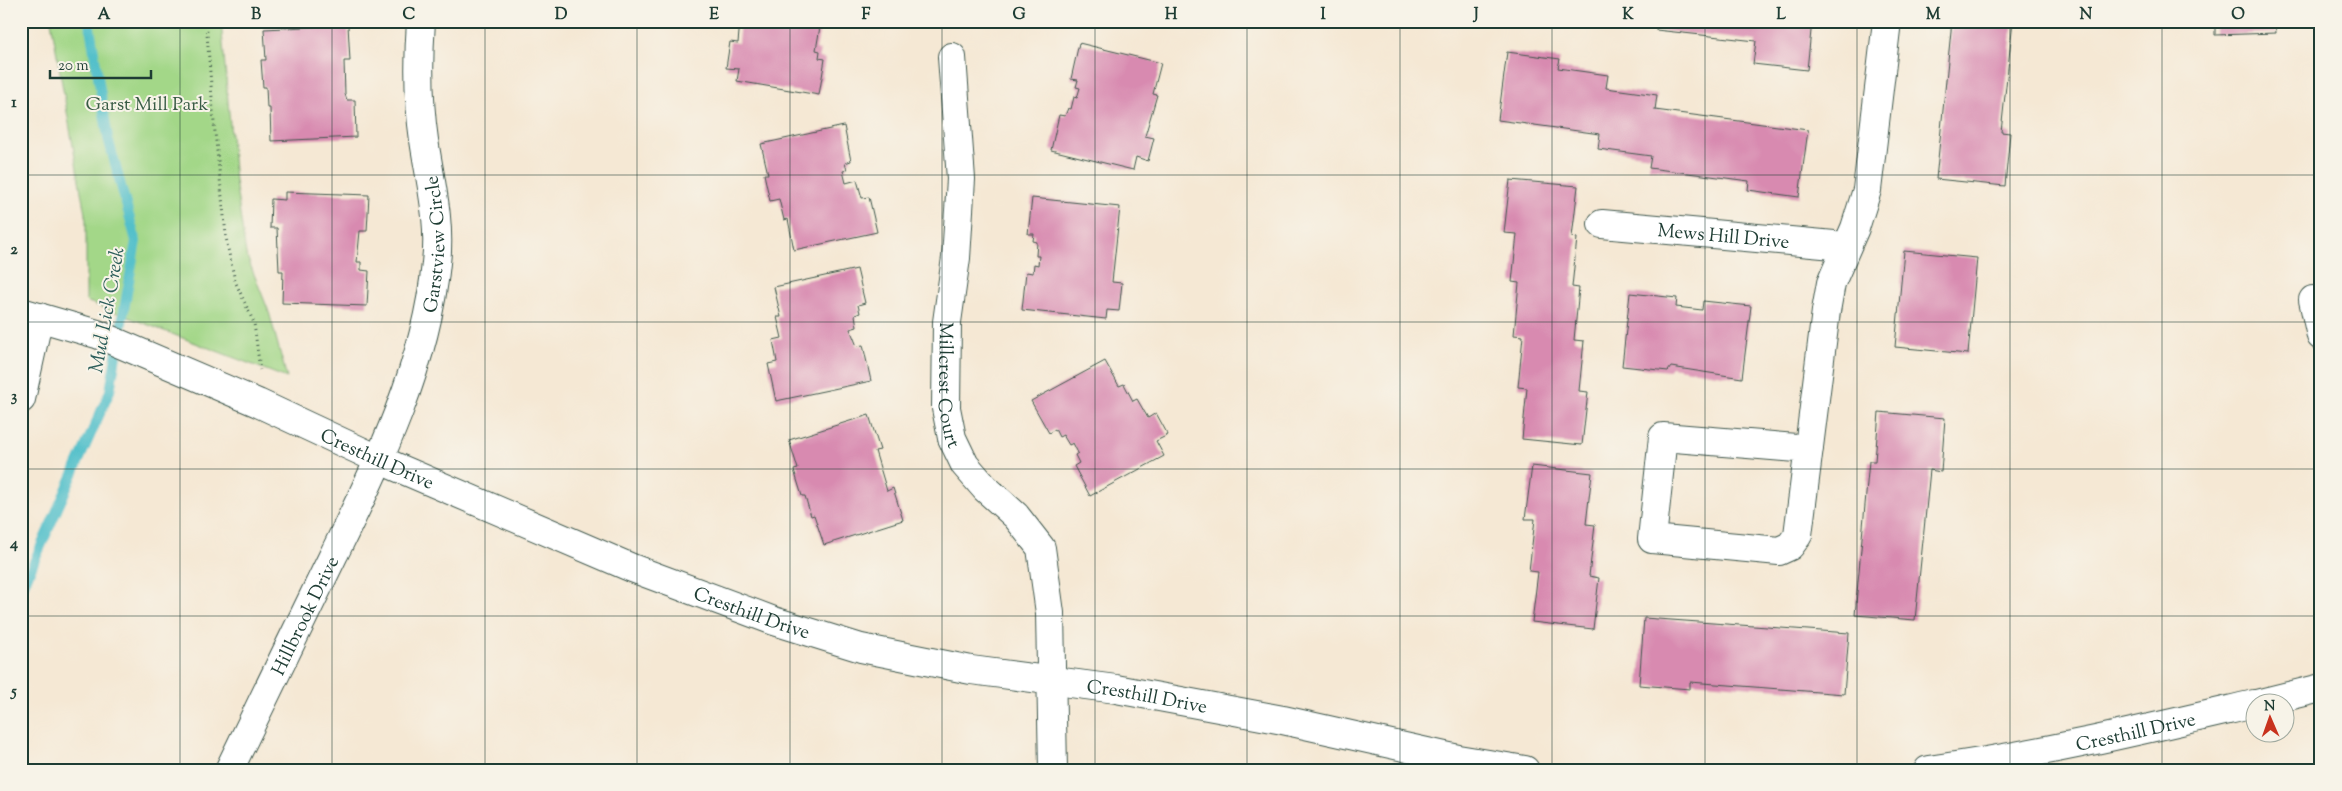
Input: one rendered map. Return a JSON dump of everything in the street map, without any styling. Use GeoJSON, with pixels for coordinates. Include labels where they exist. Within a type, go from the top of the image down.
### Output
{"type":"FeatureCollection","features":[{"type":"Feature","properties":{"kind":"street","name":"Garstview Circle"},"geometry":{"type":"LineString","coordinates":[[380,460],[410,382],[431,301],[437,260],[436,208],[424,139],[417,69],[421,21]]}},
{"type":"Feature","properties":{"kind":"street"},"geometry":{"type":"LineString","coordinates":[[1809,449],[1662,437],[1652,540],[1779,551],[1790,546],[1798,535],[1809,449],[1826,311],[1832,283],[1845,246],[1855,228],[1867,190],[1887,21]]}},
{"type":"Feature","properties":{"kind":"street","name":"Millcrest Court"},"geometry":{"type":"LineString","coordinates":[[952,57],[961,179],[956,258],[947,322],[946,408],[952,438],[965,465],[985,488],[1016,516],[1041,548],[1050,613],[1050,680]]}},
{"type":"Feature","properties":{"kind":"street","name":"Mews Hill Drive"},"geometry":{"type":"LineString","coordinates":[[1602,224],[1845,246]]}},
{"type":"Feature","properties":{"kind":"street"},"geometry":{"type":"LineString","coordinates":[[2313,300],[2321,336]]}},
{"type":"Feature","properties":{"kind":"street","name":"Cresthill Drive"},"geometry":{"type":"LineString","coordinates":[[30,315],[98,334],[258,403],[380,460],[632,568],[783,623],[861,648],[971,670],[1116,689],[1273,718],[1458,759],[1525,770]]}},
{"type":"Feature","properties":{"kind":"street"},"geometry":{"type":"LineString","coordinates":[[21,399],[30,315]]}},
{"type":"Feature","properties":{"kind":"street","name":"Hillbrook Drive"},"geometry":{"type":"LineString","coordinates":[[229,770],[380,460]]}},
{"type":"Feature","properties":{"kind":"street"},"geometry":{"type":"LineString","coordinates":[[1050,680],[1053,770]]}},
{"type":"Feature","properties":{"kind":"street","name":"Cresthill Drive"},"geometry":{"type":"LineString","coordinates":[[2294,695],[2321,688]]}},
{"type":"Feature","properties":{"kind":"street","name":"Cresthill Drive"},"geometry":{"type":"LineString","coordinates":[[1928,770],[1985,762],[2122,735],[2244,707]]}},
{"type":"Feature","properties":{"kind":"path"},"geometry":{"type":"LineString","coordinates":[[206,21],[226,244],[234,281],[254,323],[260,363],[258,403]]}},
{"type":"Feature","properties":{"kind":"green space","name":"Garst Mill Park"},"geometry":{"type":"Polygon","coordinates":[[[51,21],[221,21],[235,181],[246,254],[269,312],[287,378],[86,301],[86,220],[51,21]]]}},
{"type":"Feature","properties":{"kind":"building"},"geometry":{"type":"Polygon","coordinates":[[[740,21],[821,21],[816,50],[820,51],[819,58],[825,59],[819,95],[737,81],[739,69],[726,68],[730,42],[738,43],[740,21]]]}},
{"type":"Feature","properties":{"kind":"building"},"geometry":{"type":"Polygon","coordinates":[[[1657,21],[1812,21],[1807,70],[1753,64],[1756,41],[1656,30],[1657,21]]]}},
{"type":"Feature","properties":{"kind":"building"},"geometry":{"type":"Polygon","coordinates":[[[1952,21],[2013,21],[2001,132],[2010,133],[2005,186],[1936,179],[1952,21]]]}},
{"type":"Feature","properties":{"kind":"building"},"geometry":{"type":"Polygon","coordinates":[[[2215,21],[2275,21],[2276,33],[2215,35],[2215,21]]]}},
{"type":"Feature","properties":{"kind":"building"},"geometry":{"type":"Polygon","coordinates":[[[348,25],[350,61],[344,61],[345,94],[347,100],[355,100],[356,137],[271,141],[270,108],[267,108],[266,87],[263,87],[261,60],[266,60],[264,29],[348,25]]]}},
{"type":"Feature","properties":{"kind":"building"},"geometry":{"type":"Polygon","coordinates":[[[1079,43],[1161,63],[1153,94],[1157,95],[1145,136],[1154,138],[1148,161],[1136,157],[1133,170],[1051,150],[1059,115],[1065,116],[1068,108],[1071,109],[1074,97],[1077,98],[1080,88],[1076,87],[1078,80],[1071,79],[1079,43]]]}},
{"type":"Feature","properties":{"kind":"building"},"geometry":{"type":"Polygon","coordinates":[[[1507,52],[1560,59],[1558,68],[1608,75],[1606,88],[1657,95],[1655,110],[1808,130],[1799,197],[1748,190],[1749,181],[1649,168],[1651,156],[1598,149],[1600,134],[1498,120],[1507,52]]]}},
{"type":"Feature","properties":{"kind":"building"},"geometry":{"type":"Polygon","coordinates":[[[844,126],[851,161],[845,163],[847,170],[843,171],[846,183],[857,180],[862,198],[869,197],[877,232],[794,250],[788,219],[784,220],[779,199],[770,201],[764,174],[768,174],[761,144],[844,126]]]}},
{"type":"Feature","properties":{"kind":"building"},"geometry":{"type":"Polygon","coordinates":[[[1510,180],[1578,186],[1572,237],[1577,238],[1572,287],[1579,288],[1574,340],[1584,341],[1579,391],[1588,392],[1582,445],[1522,439],[1527,388],[1518,387],[1523,336],[1514,335],[1519,283],[1512,282],[1517,234],[1504,233],[1510,180]]]}},
{"type":"Feature","properties":{"kind":"building"},"geometry":{"type":"Polygon","coordinates":[[[285,192],[369,195],[367,231],[360,231],[357,262],[361,262],[361,270],[369,271],[367,306],[282,303],[283,271],[279,271],[277,228],[270,228],[271,199],[285,200],[285,192]]]}},
{"type":"Feature","properties":{"kind":"building"},"geometry":{"type":"Polygon","coordinates":[[[1032,198],[1120,207],[1112,282],[1122,283],[1119,311],[1107,310],[1106,319],[1022,310],[1026,272],[1033,273],[1034,264],[1038,265],[1039,256],[1036,256],[1037,242],[1033,241],[1034,234],[1028,234],[1032,198]]]}},
{"type":"Feature","properties":{"kind":"building"},"geometry":{"type":"Polygon","coordinates":[[[1904,251],[1977,258],[1968,354],[1895,347],[1904,251]]]}},
{"type":"Feature","properties":{"kind":"building"},"geometry":{"type":"Polygon","coordinates":[[[857,269],[865,303],[858,305],[860,313],[855,315],[857,327],[850,329],[857,346],[863,345],[871,381],[776,401],[768,364],[777,362],[773,340],[782,338],[777,317],[781,317],[774,287],[857,269]]]}},
{"type":"Feature","properties":{"kind":"building"},"geometry":{"type":"Polygon","coordinates":[[[1630,293],[1677,298],[1676,307],[1702,310],[1703,301],[1751,306],[1742,378],[1671,367],[1668,371],[1622,366],[1630,293]]]}},
{"type":"Feature","properties":{"kind":"building"},"geometry":{"type":"Polygon","coordinates":[[[1105,361],[1119,386],[1124,384],[1133,401],[1137,399],[1148,418],[1156,413],[1168,435],[1156,441],[1164,456],[1090,496],[1074,466],[1079,463],[1075,455],[1078,453],[1073,443],[1069,445],[1063,435],[1059,437],[1055,429],[1049,433],[1031,401],[1105,361]]]}},
{"type":"Feature","properties":{"kind":"building"},"geometry":{"type":"Polygon","coordinates":[[[1879,412],[1945,418],[1941,472],[1930,470],[1915,620],[1855,615],[1869,461],[1875,461],[1879,412]]]}},
{"type":"Feature","properties":{"kind":"building"},"geometry":{"type":"Polygon","coordinates":[[[869,415],[880,450],[875,451],[887,491],[893,488],[903,520],[824,545],[814,515],[811,516],[805,496],[802,496],[794,470],[798,469],[789,440],[869,415]]]}},
{"type":"Feature","properties":{"kind":"building"},"geometry":{"type":"Polygon","coordinates":[[[1532,466],[1592,473],[1586,524],[1595,525],[1589,576],[1599,578],[1593,629],[1532,622],[1538,572],[1529,571],[1535,519],[1525,519],[1532,466]]]}},
{"type":"Feature","properties":{"kind":"building"},"geometry":{"type":"Polygon","coordinates":[[[1644,618],[1849,633],[1844,694],[1690,682],[1690,689],[1639,685],[1644,618]]]}},
{"type":"Feature","properties":{"kind":"waterway","name":"Mud Lick Creek"},"geometry":{"type":"LineString","coordinates":[[21,591],[110,391],[136,241],[108,138],[89,21]]}}]}
